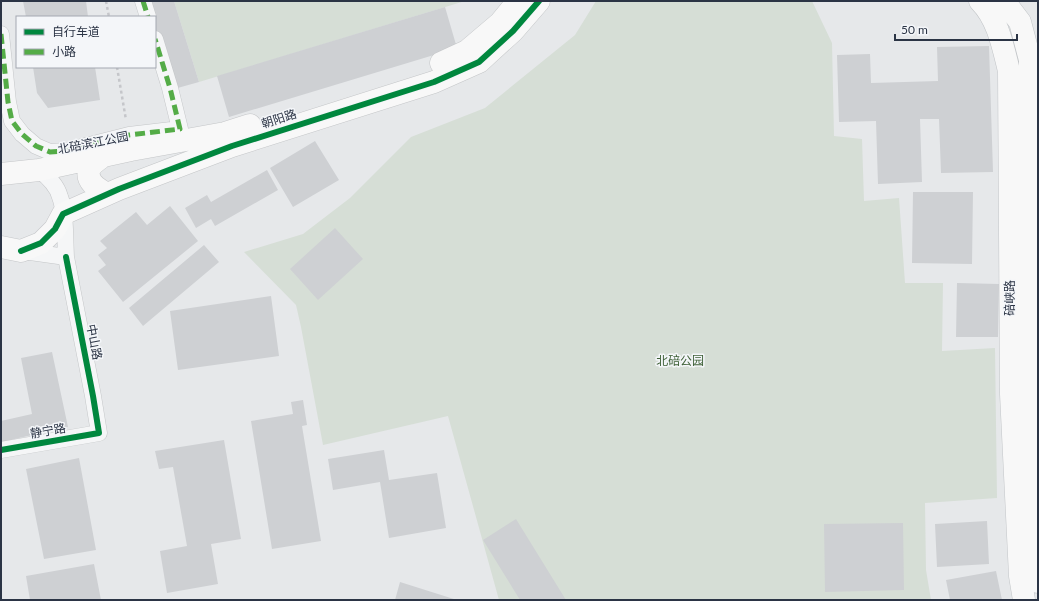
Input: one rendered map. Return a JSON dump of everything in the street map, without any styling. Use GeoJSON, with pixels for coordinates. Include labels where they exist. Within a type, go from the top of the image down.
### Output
{"type":"FeatureCollection","features":[{"type":"Feature","properties":{"kind":"street"},"geometry":{"type":"LineString","coordinates":[[143,1],[148,16]]}},
{"type":"Feature","properties":{"kind":"street"},"geometry":{"type":"LineString","coordinates":[[2,169],[39,170],[131,150],[225,133],[428,69],[467,51],[500,23],[518,1]]}},
{"type":"Feature","properties":{"kind":"street","name":"朝阳路"},"geometry":{"type":"LineString","coordinates":[[63,214],[119,189],[232,146],[434,82],[479,62],[513,31],[539,1]]}},
{"type":"Feature","properties":{"kind":"street","name":"碚峡路"},"geometry":{"type":"LineString","coordinates":[[980,1],[986,7],[1000,35],[1008,71],[1011,394],[1020,576],[1024,600]]}},
{"type":"Feature","properties":{"kind":"street","name":"碚峡路"},"geometry":{"type":"LineString","coordinates":[[1004,1],[1020,22],[1030,60],[1034,119],[1035,568],[1038,582]]}},
{"type":"Feature","properties":{"kind":"street","name":"北碚滨江公园"},"geometry":{"type":"LineString","coordinates":[[1,34],[8,102],[12,121],[22,134],[36,146],[50,152],[66,150],[129,136],[180,129],[170,88],[156,42]]}},
{"type":"Feature","properties":{"kind":"street"},"geometry":{"type":"LineString","coordinates":[[102,156],[90,168],[89,177],[93,185],[107,194]]}},
{"type":"Feature","properties":{"kind":"street","name":"中山路"},"geometry":{"type":"LineString","coordinates":[[39,170],[50,179],[60,196],[63,214],[66,257],[99,432]]}},
{"type":"Feature","properties":{"kind":"street"},"geometry":{"type":"LineString","coordinates":[[11,249],[41,243],[55,229],[63,214]]}},
{"type":"Feature","properties":{"kind":"street"},"geometry":{"type":"LineString","coordinates":[[11,249],[66,257]]}},
{"type":"Feature","properties":{"kind":"street","name":"静宁路"},"geometry":{"type":"LineString","coordinates":[[1,450],[99,432]]}},
{"type":"Feature","properties":{"kind":"path"},"geometry":{"type":"LineString","coordinates":[[106,1],[109,16]]}},
{"type":"Feature","properties":{"kind":"path"},"geometry":{"type":"LineString","coordinates":[[117,68],[129,136]]}},
{"type":"Feature","properties":{"kind":"green space"},"geometry":{"type":"Polygon","coordinates":[[[174,1],[465,1],[199,82],[174,1]]]}},
{"type":"Feature","properties":{"kind":"green space","name":"北碚公园"},"geometry":{"type":"Polygon","coordinates":[[[596,1],[812,1],[832,43],[834,136],[862,139],[864,201],[899,198],[905,283],[943,283],[942,351],[995,348],[997,498],[925,503],[926,570],[931,600],[499,600],[448,416],[323,445],[296,305],[244,252],[303,234],[350,198],[411,137],[485,108],[575,35],[596,1]]]}},
{"type":"Feature","properties":{"kind":"building"},"geometry":{"type":"Polygon","coordinates":[[[23,1],[86,1],[88,16],[26,16],[23,1]]]}},
{"type":"Feature","properties":{"kind":"building"},"geometry":{"type":"Polygon","coordinates":[[[147,1],[174,1],[199,82],[174,89],[156,30],[156,16],[154,16],[147,1]]]}},
{"type":"Feature","properties":{"kind":"building"},"geometry":{"type":"Polygon","coordinates":[[[445,7],[457,48],[229,117],[217,76],[445,7]]]}},
{"type":"Feature","properties":{"kind":"building"},"geometry":{"type":"Polygon","coordinates":[[[989,46],[993,172],[941,173],[939,119],[920,119],[922,182],[878,184],[876,121],[839,122],[837,55],[870,54],[871,83],[938,81],[937,47],[989,46]]]}},
{"type":"Feature","properties":{"kind":"building"},"geometry":{"type":"Polygon","coordinates":[[[33,68],[95,68],[100,100],[48,108],[37,93],[33,68]]]}},
{"type":"Feature","properties":{"kind":"building"},"geometry":{"type":"Polygon","coordinates":[[[315,141],[339,180],[293,207],[270,168],[315,141]]]}},
{"type":"Feature","properties":{"kind":"building"},"geometry":{"type":"Polygon","coordinates":[[[267,170],[278,190],[215,226],[211,219],[196,228],[185,208],[207,195],[211,202],[267,170]]]}},
{"type":"Feature","properties":{"kind":"building"},"geometry":{"type":"Polygon","coordinates":[[[913,192],[973,192],[972,264],[912,263],[913,192]]]}},
{"type":"Feature","properties":{"kind":"building"},"geometry":{"type":"Polygon","coordinates":[[[170,206],[198,241],[123,302],[98,271],[106,265],[98,255],[107,248],[100,241],[136,212],[147,225],[170,206]]]}},
{"type":"Feature","properties":{"kind":"building"},"geometry":{"type":"Polygon","coordinates":[[[335,228],[363,259],[318,300],[290,269],[335,228]]]}},
{"type":"Feature","properties":{"kind":"building"},"geometry":{"type":"Polygon","coordinates":[[[204,245],[219,262],[143,326],[129,308],[204,245]]]}},
{"type":"Feature","properties":{"kind":"building"},"geometry":{"type":"Polygon","coordinates":[[[957,283],[999,284],[998,337],[956,337],[957,283]]]}},
{"type":"Feature","properties":{"kind":"building"},"geometry":{"type":"Polygon","coordinates":[[[271,296],[279,356],[178,370],[170,311],[271,296]]]}},
{"type":"Feature","properties":{"kind":"building"},"geometry":{"type":"Polygon","coordinates":[[[52,352],[68,427],[1,442],[1,421],[32,414],[21,358],[52,352]]]}},
{"type":"Feature","properties":{"kind":"building"},"geometry":{"type":"Polygon","coordinates":[[[303,400],[307,425],[302,426],[321,541],[272,549],[251,421],[293,414],[291,402],[303,400]]]}},
{"type":"Feature","properties":{"kind":"building"},"geometry":{"type":"Polygon","coordinates":[[[224,440],[241,539],[211,544],[218,584],[167,593],[160,551],[187,546],[173,467],[159,469],[155,451],[224,440]]]}},
{"type":"Feature","properties":{"kind":"building"},"geometry":{"type":"Polygon","coordinates":[[[384,450],[389,480],[437,473],[446,528],[389,538],[380,482],[333,490],[328,459],[384,450]]]}},
{"type":"Feature","properties":{"kind":"building"},"geometry":{"type":"Polygon","coordinates":[[[79,458],[96,550],[44,559],[26,469],[79,458]]]}},
{"type":"Feature","properties":{"kind":"building"},"geometry":{"type":"Polygon","coordinates":[[[516,519],[566,600],[520,600],[483,540],[516,519]]]}},
{"type":"Feature","properties":{"kind":"building"},"geometry":{"type":"Polygon","coordinates":[[[987,521],[989,564],[937,567],[935,524],[987,521]]]}},
{"type":"Feature","properties":{"kind":"building"},"geometry":{"type":"Polygon","coordinates":[[[903,523],[904,590],[825,592],[824,524],[903,523]]]}},
{"type":"Feature","properties":{"kind":"building"},"geometry":{"type":"Polygon","coordinates":[[[94,564],[101,600],[30,600],[26,576],[94,564]]]}},
{"type":"Feature","properties":{"kind":"building"},"geometry":{"type":"Polygon","coordinates":[[[996,571],[1002,600],[950,600],[946,580],[996,571]]]}},
{"type":"Feature","properties":{"kind":"building"},"geometry":{"type":"Polygon","coordinates":[[[400,582],[457,600],[395,600],[400,582]]]}},
{"type":"Feature","properties":{"kind":"marked path"},"geometry":{"type":"LineString","coordinates":[[143,1],[148,16]]}},
{"type":"Feature","properties":{"kind":"marked path"},"geometry":{"type":"LineString","coordinates":[[1,34],[8,102],[12,121],[22,134],[36,146],[50,152],[66,151],[129,135],[180,129],[170,88],[156,42]]}},
{"type":"Feature","properties":{"kind":"cycle path"},"geometry":{"type":"LineString","coordinates":[[21,251],[41,243],[55,229],[63,214],[119,189],[232,146],[434,82],[479,62],[513,31],[539,1]]}},
{"type":"Feature","properties":{"kind":"cycle path"},"geometry":{"type":"LineString","coordinates":[[1,450],[99,433],[66,257]]}}]}
